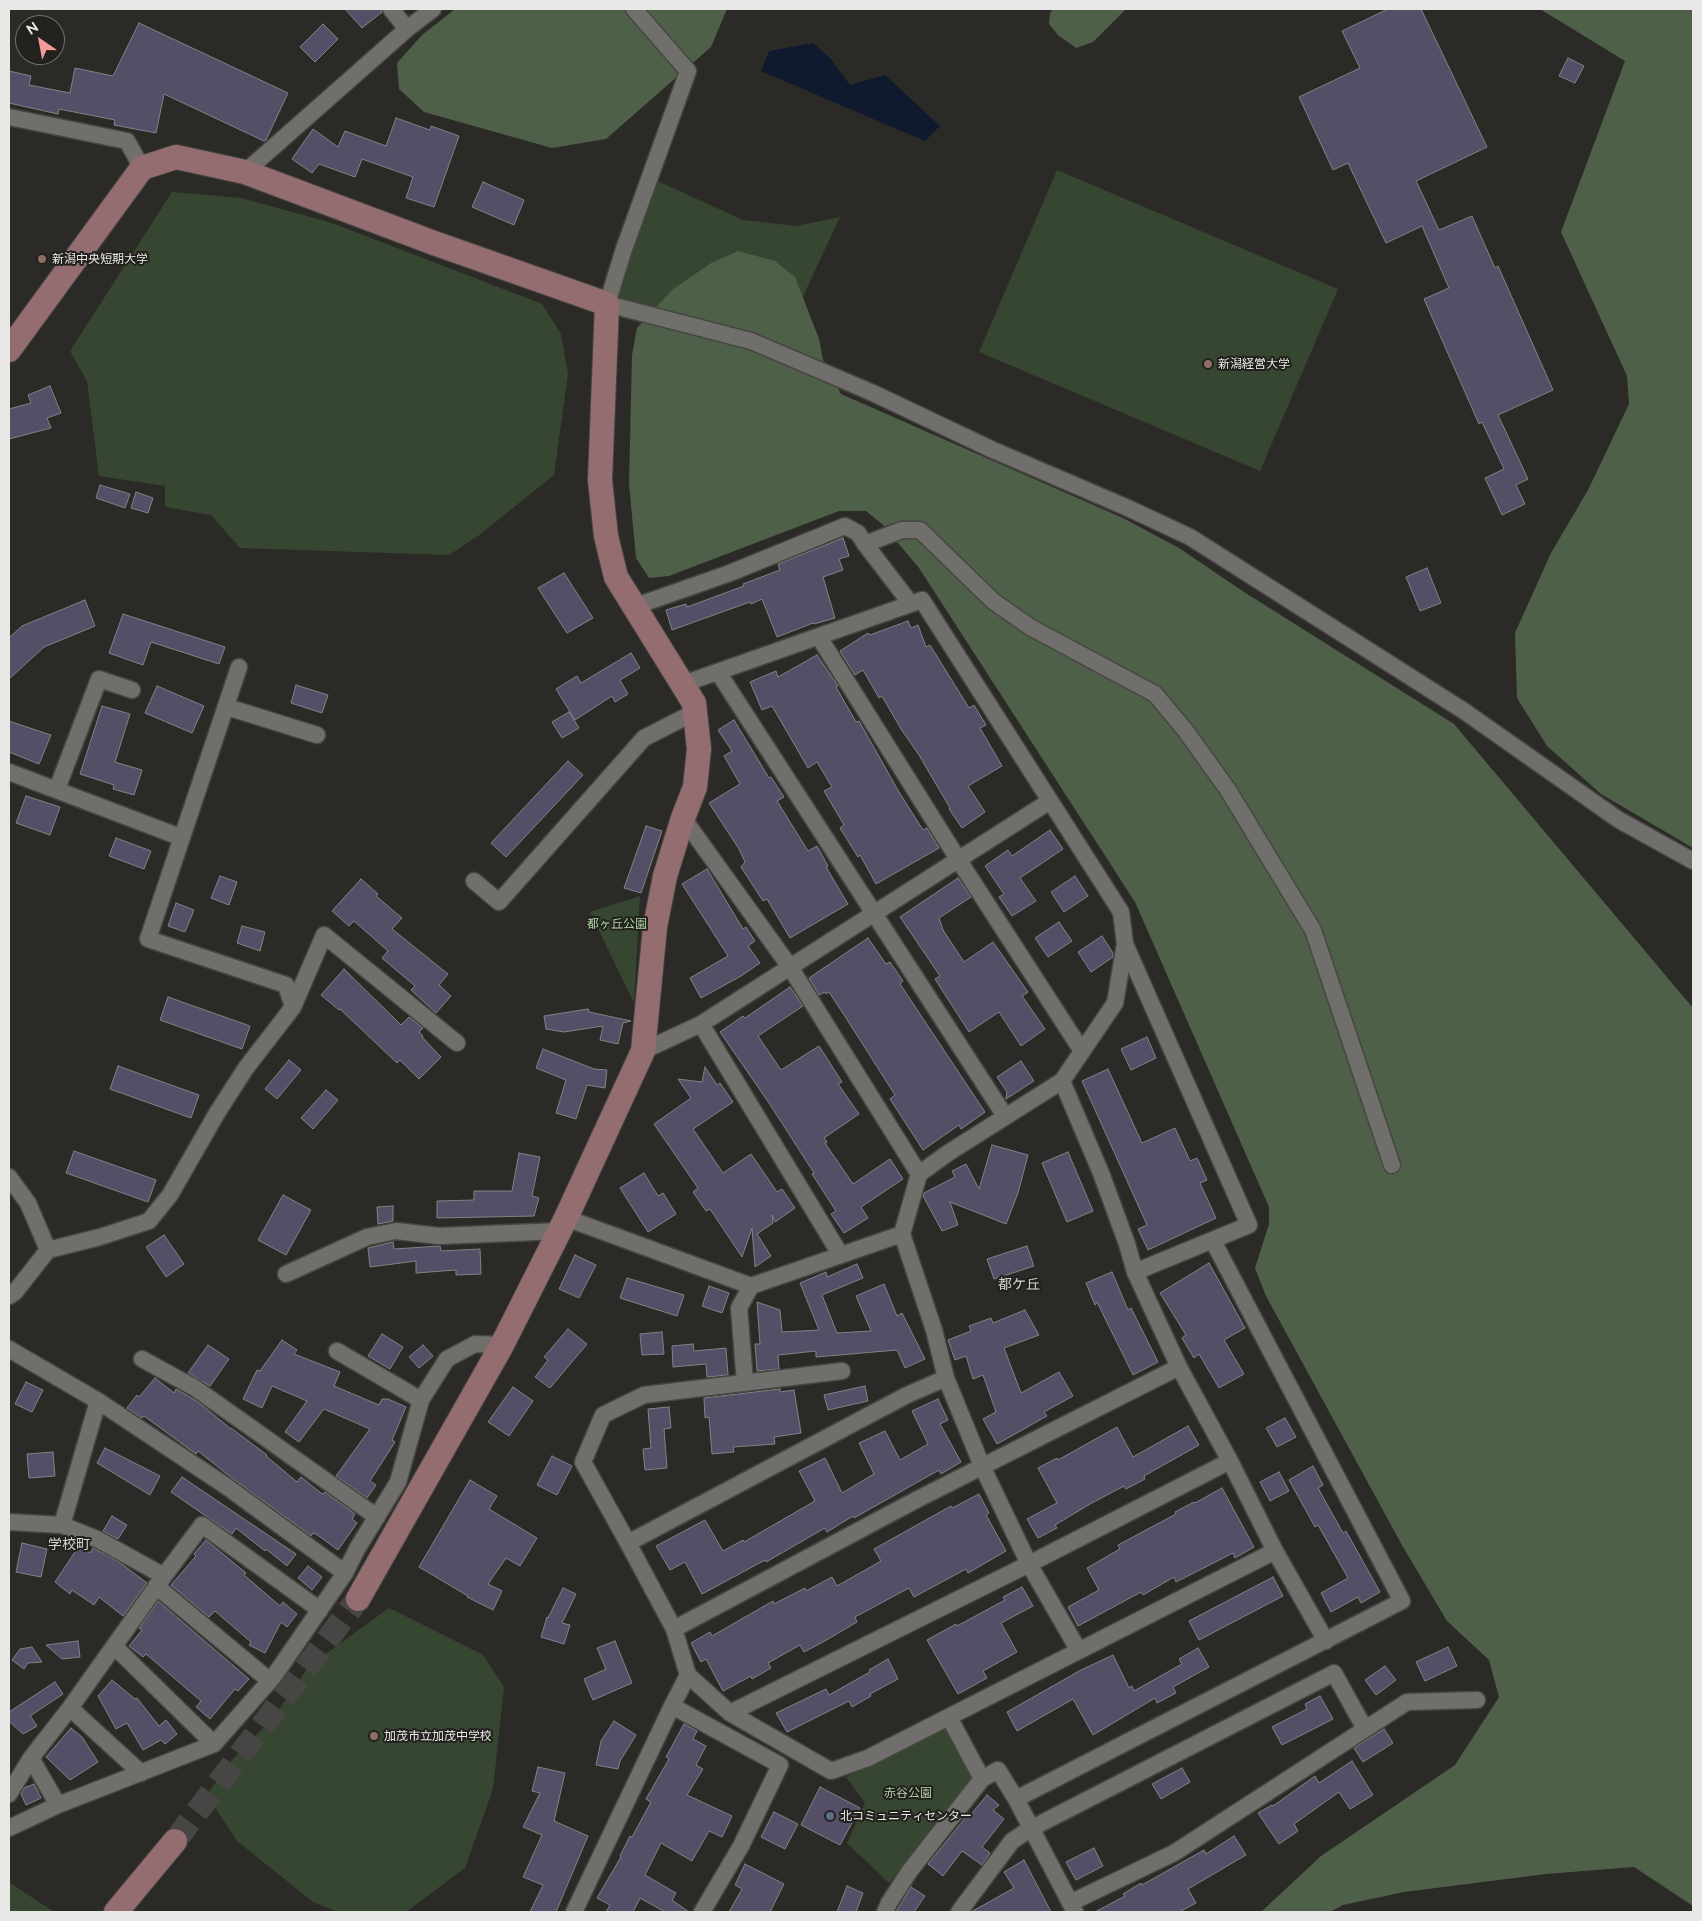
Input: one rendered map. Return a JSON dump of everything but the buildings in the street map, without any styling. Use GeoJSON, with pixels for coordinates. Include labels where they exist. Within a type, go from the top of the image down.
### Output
{"type":"FeatureCollection","features":[{"type":"Feature","properties":{"kind":"street"},"geometry":{"type":"LineString","coordinates":[[391,9],[407,29]]}},
{"type":"Feature","properties":{"kind":"street"},"geometry":{"type":"LineString","coordinates":[[245,172],[407,29],[433,9]]}},
{"type":"Feature","properties":{"kind":"street"},"geometry":{"type":"LineString","coordinates":[[358,1599],[502,1345],[563,1224],[643,1051],[655,927],[665,876],[682,818],[695,787],[699,749],[694,703],[616,577],[606,536],[600,480],[607,304],[624,249],[688,71],[634,9]]}},
{"type":"Feature","properties":{"kind":"street"},"geometry":{"type":"LineString","coordinates":[[9,117],[127,141],[142,168]]}},
{"type":"Feature","properties":{"kind":"street"},"geometry":{"type":"LineString","coordinates":[[9,350],[142,168],[176,158],[245,172],[434,243],[607,304],[751,341],[873,393],[993,450],[1190,537],[1464,711],[1619,820],[1693,861]]}},
{"type":"Feature","properties":{"kind":"street"},"geometry":{"type":"LineString","coordinates":[[633,607],[730,573],[845,526],[858,533],[911,604]]}},
{"type":"Feature","properties":{"kind":"street"},"geometry":{"type":"LineString","coordinates":[[865,544],[902,530],[920,530],[993,601],[1030,626],[1155,694],[1161,701],[1185,730],[1228,790],[1313,930],[1392,1165]]}},
{"type":"Feature","properties":{"kind":"street"},"geometry":{"type":"LineString","coordinates":[[684,684],[922,600],[1121,912],[1125,944],[1249,1225],[1135,1272]]}},
{"type":"Feature","properties":{"kind":"street"},"geometry":{"type":"LineString","coordinates":[[819,636],[958,859],[1082,1051]]}},
{"type":"Feature","properties":{"kind":"street"},"geometry":{"type":"LineString","coordinates":[[239,666],[227,706],[180,837],[148,939],[286,985],[293,1007]]}},
{"type":"Feature","properties":{"kind":"street"},"geometry":{"type":"LineString","coordinates":[[718,672],[1005,1116]]}},
{"type":"Feature","properties":{"kind":"street"},"geometry":{"type":"LineString","coordinates":[[57,789],[99,679],[132,690]]}},
{"type":"Feature","properties":{"kind":"street"},"geometry":{"type":"LineString","coordinates":[[227,706],[318,735]]}},
{"type":"Feature","properties":{"kind":"street"},"geometry":{"type":"LineString","coordinates":[[474,881],[499,902],[644,738],[694,712]]}},
{"type":"Feature","properties":{"kind":"street"},"geometry":{"type":"LineString","coordinates":[[9,772],[180,837]]}},
{"type":"Feature","properties":{"kind":"street"},"geometry":{"type":"LineString","coordinates":[[643,1051],[702,1024],[1050,801]]}},
{"type":"Feature","properties":{"kind":"street"},"geometry":{"type":"LineString","coordinates":[[682,818],[790,967],[919,1174]]}},
{"type":"Feature","properties":{"kind":"street"},"geometry":{"type":"LineString","coordinates":[[9,1296],[15,1292],[48,1250],[100,1237],[150,1221],[170,1195],[217,1113],[246,1068],[293,1007],[324,935],[457,1043]]}},
{"type":"Feature","properties":{"kind":"street"},"geometry":{"type":"LineString","coordinates":[[1079,1651],[1029,1564],[982,1466],[946,1378],[934,1330],[902,1234],[919,1174],[1062,1080],[1115,1003],[1125,944]]}},
{"type":"Feature","properties":{"kind":"street"},"geometry":{"type":"LineString","coordinates":[[702,1024],[840,1254]]}},
{"type":"Feature","properties":{"kind":"street"},"geometry":{"type":"LineString","coordinates":[[1062,1080],[1101,1173],[1127,1244],[1135,1272],[1179,1368],[1230,1461],[1275,1551],[1326,1641]]}},
{"type":"Feature","properties":{"kind":"street"},"geometry":{"type":"LineString","coordinates":[[9,1177],[28,1203],[48,1250]]}},
{"type":"Feature","properties":{"kind":"street"},"geometry":{"type":"LineString","coordinates":[[286,1274],[367,1237],[396,1231],[440,1236],[563,1224],[751,1286],[902,1234]]}},
{"type":"Feature","properties":{"kind":"street"},"geometry":{"type":"LineString","coordinates":[[1016,1799],[1402,1601],[1213,1241]]}},
{"type":"Feature","properties":{"kind":"street"},"geometry":{"type":"LineString","coordinates":[[745,1382],[739,1308],[751,1286]]}},
{"type":"Feature","properties":{"kind":"street"},"geometry":{"type":"LineString","coordinates":[[9,1828],[58,1805],[214,1744],[270,1681],[345,1574],[358,1548],[398,1482],[421,1400],[448,1359],[475,1344],[502,1345]]}},
{"type":"Feature","properties":{"kind":"street"},"geometry":{"type":"LineString","coordinates":[[9,1349],[98,1401],[226,1486],[345,1574]]}},
{"type":"Feature","properties":{"kind":"street"},"geometry":{"type":"LineString","coordinates":[[337,1351],[421,1400]]}},
{"type":"Feature","properties":{"kind":"street"},"geometry":{"type":"LineString","coordinates":[[142,1359],[195,1388],[377,1517]]}},
{"type":"Feature","properties":{"kind":"street"},"geometry":{"type":"LineString","coordinates":[[674,1629],[982,1466],[1179,1368]]}},
{"type":"Feature","properties":{"kind":"street"},"geometry":{"type":"LineString","coordinates":[[842,1371],[644,1395],[603,1415],[583,1462],[674,1629],[688,1676],[730,1713],[831,1771],[868,1758],[1275,1551]]}},
{"type":"Feature","properties":{"kind":"street"},"geometry":{"type":"LineString","coordinates":[[628,1542],[907,1395],[946,1378]]}},
{"type":"Feature","properties":{"kind":"street"},"geometry":{"type":"LineString","coordinates":[[62,1525],[98,1401]]}},
{"type":"Feature","properties":{"kind":"street"},"geometry":{"type":"LineString","coordinates":[[730,1713],[1029,1564],[1230,1461]]}},
{"type":"Feature","properties":{"kind":"street"},"geometry":{"type":"LineString","coordinates":[[9,1522],[62,1525],[99,1540],[160,1581],[270,1681]]}},
{"type":"Feature","properties":{"kind":"street"},"geometry":{"type":"LineString","coordinates":[[9,1794],[31,1758],[70,1708],[202,1525],[320,1610]]}},
{"type":"Feature","properties":{"kind":"street"},"geometry":{"type":"LineString","coordinates":[[114,1646],[214,1744]]}},
{"type":"Feature","properties":{"kind":"street"},"geometry":{"type":"LineString","coordinates":[[959,1912],[1012,1841],[1030,1829],[1334,1673],[1365,1729]]}},
{"type":"Feature","properties":{"kind":"street"},"geometry":{"type":"LineString","coordinates":[[574,1912],[688,1676]]}},
{"type":"Feature","properties":{"kind":"street"},"geometry":{"type":"LineString","coordinates":[[885,1912],[909,1872],[982,1779],[998,1770],[1016,1799],[1072,1907],[1174,1853],[1407,1702],[1477,1700]]}},
{"type":"Feature","properties":{"kind":"street"},"geometry":{"type":"LineString","coordinates":[[672,1706],[780,1764],[741,1846],[702,1912]]}},
{"type":"Feature","properties":{"kind":"street"},"geometry":{"type":"LineString","coordinates":[[70,1708],[140,1772]]}},
{"type":"Feature","properties":{"kind":"street"},"geometry":{"type":"LineString","coordinates":[[949,1717],[982,1779]]}},
{"type":"Feature","properties":{"kind":"street"},"geometry":{"type":"LineString","coordinates":[[31,1758],[58,1805]]}},
{"type":"Feature","properties":{"kind":"street"},"geometry":{"type":"LineString","coordinates":[[116,1912],[175,1841]]}},
{"type":"Feature","properties":{"kind":"green space"},"geometry":{"type":"Polygon","coordinates":[[[455,9],[727,9],[711,47],[606,139],[552,148],[424,112],[399,89],[397,63],[422,35],[455,9]]]}},
{"type":"Feature","properties":{"kind":"green space"},"geometry":{"type":"Polygon","coordinates":[[[1053,9],[1126,9],[1093,42],[1076,48],[1058,35],[1049,24],[1050,13],[1053,9]]]}},
{"type":"Feature","properties":{"kind":"green space"},"geometry":{"type":"Polygon","coordinates":[[[1540,9],[1693,9],[1693,848],[1601,794],[1547,746],[1517,698],[1515,633],[1551,553],[1588,490],[1629,404],[1627,376],[1561,232],[1625,61],[1540,9]]]}},
{"type":"Feature","properties":{"kind":"green space"},"geometry":{"type":"Polygon","coordinates":[[[1057,170],[1338,289],[1260,471],[979,352],[1057,170]]]}},
{"type":"Feature","properties":{"kind":"green space"},"geometry":{"type":"Polygon","coordinates":[[[651,178],[743,220],[796,226],[840,217],[777,352],[607,304],[651,178]]]}},
{"type":"Feature","properties":{"kind":"green space"},"geometry":{"type":"Polygon","coordinates":[[[172,192],[241,198],[332,223],[542,304],[561,334],[568,374],[554,475],[478,536],[449,555],[240,548],[211,515],[165,507],[165,486],[99,476],[87,381],[70,351],[172,192]]]}},
{"type":"Feature","properties":{"kind":"green space"},"geometry":{"type":"Polygon","coordinates":[[[738,251],[775,261],[795,277],[819,339],[823,360],[841,394],[1123,518],[1179,548],[1244,592],[1454,724],[1693,1008],[1693,1906],[1634,1867],[1546,1874],[1404,1892],[1343,1905],[1330,1912],[1261,1912],[1321,1856],[1455,1765],[1499,1697],[1489,1660],[1447,1621],[1403,1547],[1266,1296],[1255,1268],[1269,1224],[1269,1207],[1135,902],[919,568],[882,524],[866,511],[839,511],[669,576],[649,578],[636,558],[629,484],[632,355],[637,328],[672,290],[711,263],[738,251]]]}},
{"type":"Feature","properties":{"kind":"green space","name":"都ヶ丘公園"},"geometry":{"type":"Polygon","coordinates":[[[640,896],[634,1003],[590,912],[640,896]]]}},
{"type":"Feature","properties":{"kind":"green space","name":"加茂市立加茂中学校"},"geometry":{"type":"Polygon","coordinates":[[[389,1608],[483,1655],[504,1687],[493,1789],[465,1868],[406,1912],[338,1912],[313,1902],[237,1841],[207,1795],[229,1763],[273,1718],[309,1666],[389,1608]]]}},
{"type":"Feature","properties":{"kind":"green space","name":"赤谷公園"},"geometry":{"type":"Polygon","coordinates":[[[946,1724],[976,1778],[889,1883],[847,1843],[865,1803],[846,1777],[946,1724]]]}},
{"type":"Feature","properties":{"kind":"green space"},"geometry":{"type":"Polygon","coordinates":[[[9,1882],[54,1912],[9,1912],[9,1882]]]}},
{"type":"Feature","properties":{"kind":"water"},"geometry":{"type":"Polygon","coordinates":[[[813,43],[830,58],[850,85],[885,75],[940,126],[925,141],[761,71],[769,51],[813,43]]]}},
{"type":"Feature","properties":{"kind":"tunnel"},"geometry":{"type":"LineString","coordinates":[[175,1841],[358,1599]]}},
{"type":"Feature","properties":{"kind":"place","name":"新潟中央短期大学"},"geometry":{"type":"Point","coordinates":[42,259]}},
{"type":"Feature","properties":{"kind":"place","name":"新潟経営大学"},"geometry":{"type":"Point","coordinates":[1208,364]}},
{"type":"Feature","properties":{"kind":"place","name":"加茂市立加茂中学校"},"geometry":{"type":"Point","coordinates":[374,1736]}},
{"type":"Feature","properties":{"kind":"place","name":"北コミュニティセンター"},"geometry":{"type":"Point","coordinates":[830,1816]}},
{"type":"Feature","properties":{"kind":"district","name":"都ケ丘"},"geometry":{"type":"Point","coordinates":[1019,1285]}},
{"type":"Feature","properties":{"kind":"district","name":"学校町"},"geometry":{"type":"Point","coordinates":[69,1545]}}]}
